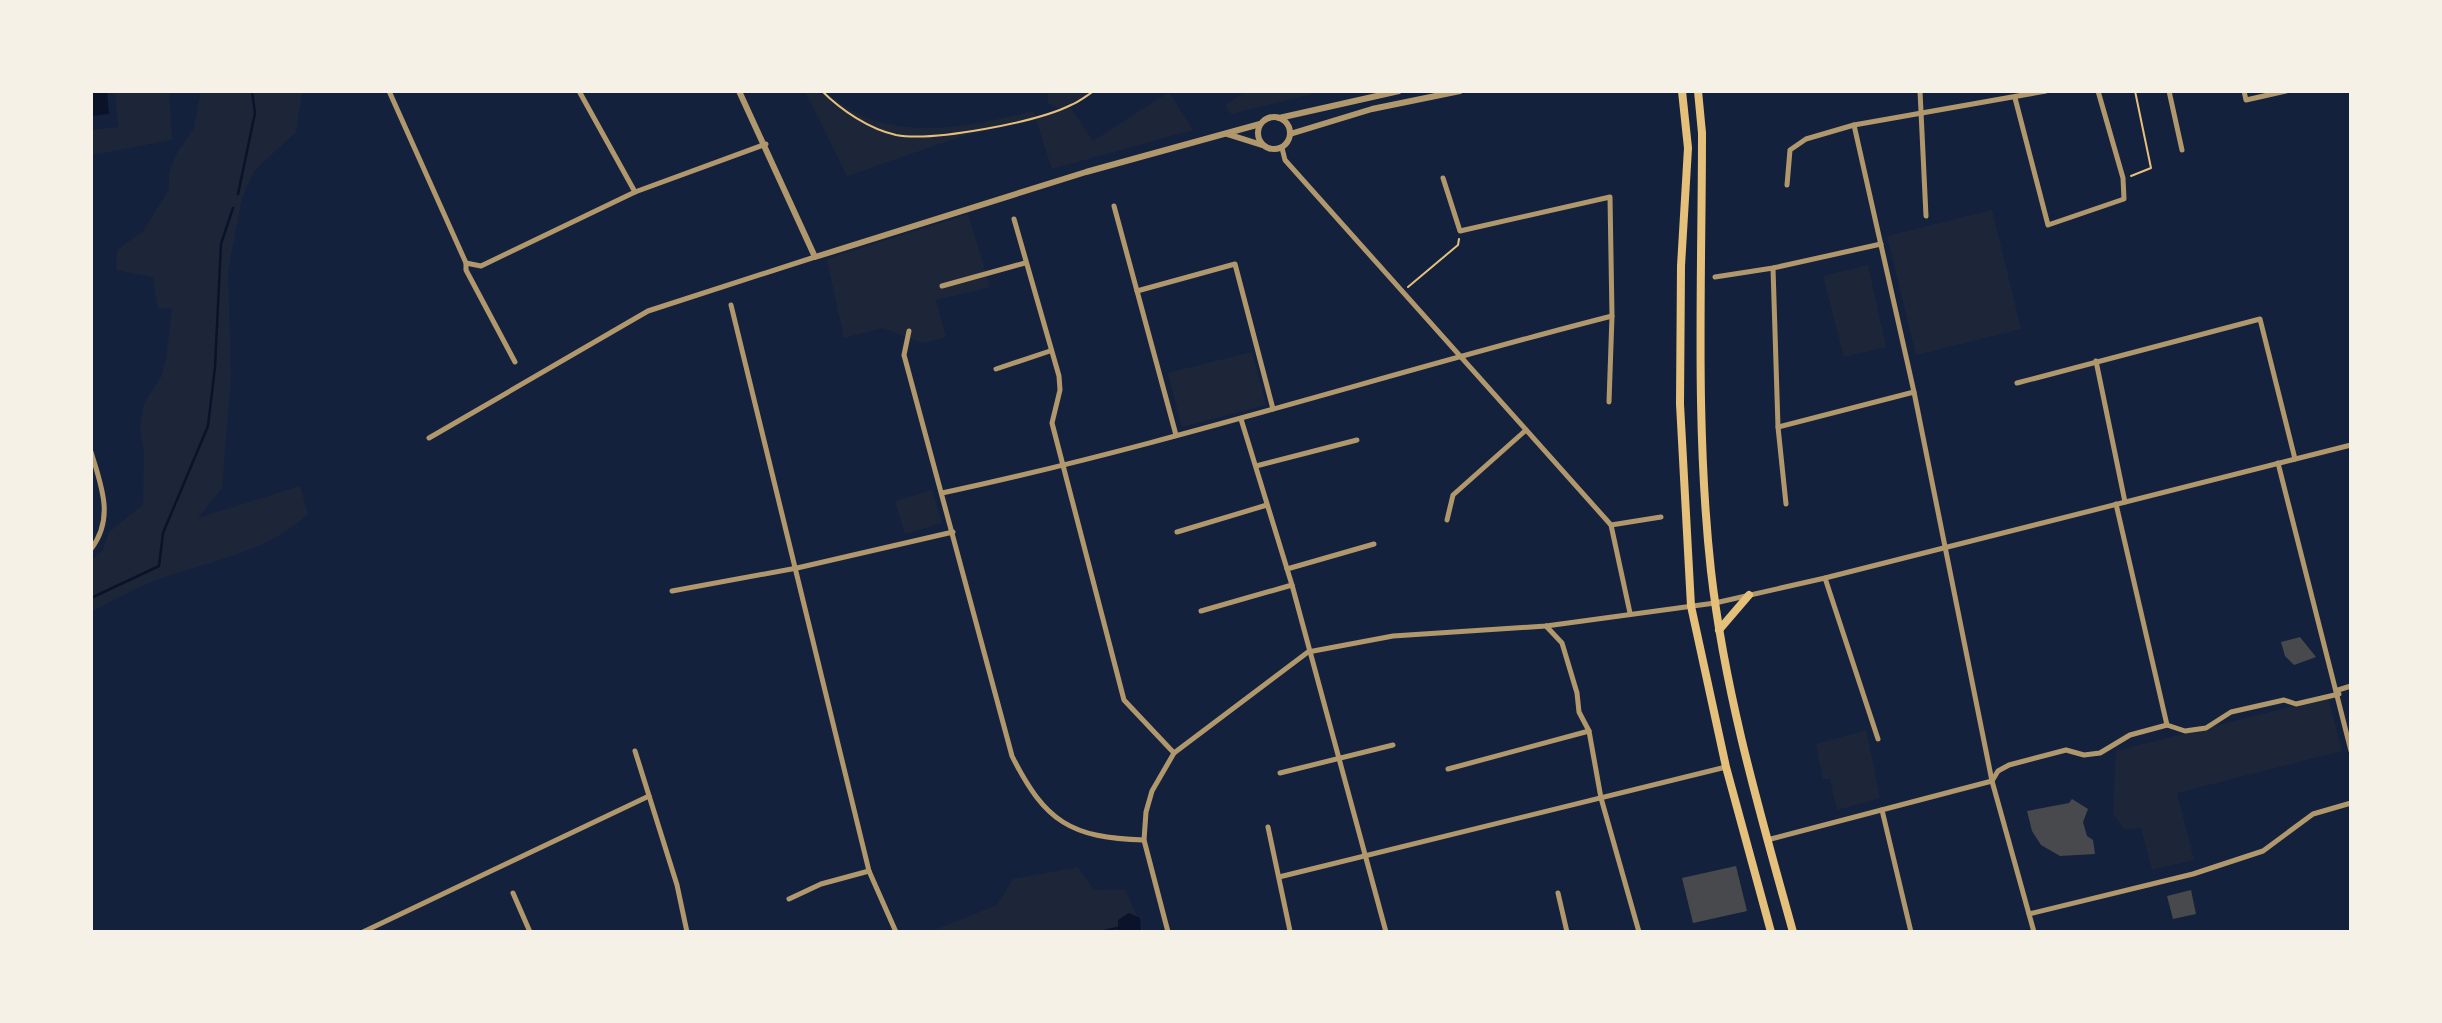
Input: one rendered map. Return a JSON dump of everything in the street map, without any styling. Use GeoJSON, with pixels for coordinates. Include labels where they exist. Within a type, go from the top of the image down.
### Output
{"type":"FeatureCollection","features":[{"type":"Feature","properties":{"kind":"main road"},"geometry":{"type":"LineString","coordinates":[[1676,91],[1682,95],[1688,148],[1682,266],[1680,404],[1691,607],[1726,767],[1771,932]]}},
{"type":"Feature","properties":{"kind":"main road"},"geometry":{"type":"LineString","coordinates":[[1698,91],[1702,133],[1700,412],[1715,603],[1746,759],[1793,932]]}},
{"type":"Feature","properties":{"kind":"main road"},"geometry":{"type":"LineString","coordinates":[[1719,630],[1749,595]]}},
{"type":"Feature","properties":{"kind":"street"},"geometry":{"type":"LineString","coordinates":[[389,91],[466,263],[466,270],[515,362]]}},
{"type":"Feature","properties":{"kind":"street"},"geometry":{"type":"LineString","coordinates":[[579,91],[635,192]]}},
{"type":"Feature","properties":{"kind":"street"},"geometry":{"type":"LineString","coordinates":[[739,91],[815,257]]}},
{"type":"Feature","properties":{"kind":"street"},"geometry":{"type":"LineString","coordinates":[[429,438],[648,311],[1086,172],[1260,124],[1268,118],[1279,118],[1399,91]]}},
{"type":"Feature","properties":{"kind":"street"},"geometry":{"type":"LineString","coordinates":[[1460,91],[1372,109],[1290,134],[1282,148],[1285,160],[1611,525],[1630,613]]}},
{"type":"Feature","properties":{"kind":"street"},"geometry":{"type":"LineString","coordinates":[[1920,91],[1926,216]]}},
{"type":"Feature","properties":{"kind":"street"},"geometry":{"type":"LineString","coordinates":[[1787,185],[1790,150],[1806,139],[1854,125],[2046,91]]}},
{"type":"Feature","properties":{"kind":"street"},"geometry":{"type":"LineString","coordinates":[[2015,98],[2048,225],[2119,203],[2126,194],[2098,91]]}},
{"type":"Feature","properties":{"kind":"street"},"geometry":{"type":"LineString","coordinates":[[2169,91],[2182,150]]}},
{"type":"Feature","properties":{"kind":"street"},"geometry":{"type":"LineString","coordinates":[[2244,91],[2246,100],[2286,91]]}},
{"type":"Feature","properties":{"kind":"street"},"geometry":{"type":"LineString","coordinates":[[1279,118],[1287,124],[1290,134]]}},
{"type":"Feature","properties":{"kind":"street"},"geometry":{"type":"LineString","coordinates":[[1260,124],[1257,135],[1262,145]]}},
{"type":"Feature","properties":{"kind":"street"},"geometry":{"type":"LineString","coordinates":[[1854,125],[1914,392],[1992,781],[2034,932]]}},
{"type":"Feature","properties":{"kind":"street"},"geometry":{"type":"LineString","coordinates":[[1225,133],[1271,150],[1282,148]]}},
{"type":"Feature","properties":{"kind":"street"},"geometry":{"type":"LineString","coordinates":[[466,263],[481,266],[635,192],[765,144]]}},
{"type":"Feature","properties":{"kind":"street"},"geometry":{"type":"LineString","coordinates":[[1443,177],[1460,231],[1610,198],[1612,316],[1609,402]]}},
{"type":"Feature","properties":{"kind":"street"},"geometry":{"type":"LineString","coordinates":[[1114,206],[1176,435]]}},
{"type":"Feature","properties":{"kind":"street"},"geometry":{"type":"LineString","coordinates":[[1014,219],[1060,390],[1052,423],[1124,700],[1174,752]]}},
{"type":"Feature","properties":{"kind":"street"},"geometry":{"type":"LineString","coordinates":[[1715,277],[1773,268],[1881,244]]}},
{"type":"Feature","properties":{"kind":"street"},"geometry":{"type":"LineString","coordinates":[[942,286],[1025,263]]}},
{"type":"Feature","properties":{"kind":"street"},"geometry":{"type":"LineString","coordinates":[[1137,291],[1235,264],[1273,409]]}},
{"type":"Feature","properties":{"kind":"street"},"geometry":{"type":"LineString","coordinates":[[1773,268],[1778,427],[1786,504]]}},
{"type":"Feature","properties":{"kind":"street"},"geometry":{"type":"LineString","coordinates":[[731,305],[869,871],[896,932]]}},
{"type":"Feature","properties":{"kind":"street"},"geometry":{"type":"LineString","coordinates":[[942,493],[1241,419],[1461,354],[1612,316]]}},
{"type":"Feature","properties":{"kind":"street"},"geometry":{"type":"LineString","coordinates":[[2017,383],[2260,319],[2295,459]]}},
{"type":"Feature","properties":{"kind":"street"},"geometry":{"type":"LineString","coordinates":[[909,331],[904,355],[1012,756],[1030,791],[1048,811],[1086,835],[1144,840]]}},
{"type":"Feature","properties":{"kind":"street"},"geometry":{"type":"LineString","coordinates":[[996,369],[1050,351]]}},
{"type":"Feature","properties":{"kind":"street"},"geometry":{"type":"LineString","coordinates":[[2096,361],[2125,502]]}},
{"type":"Feature","properties":{"kind":"street"},"geometry":{"type":"LineString","coordinates":[[1778,427],[1914,392]]}},
{"type":"Feature","properties":{"kind":"street"},"geometry":{"type":"LineString","coordinates":[[1241,419],[1292,585],[1386,932]]}},
{"type":"Feature","properties":{"kind":"street"},"geometry":{"type":"LineString","coordinates":[[1447,520],[1452,495],[1526,430]]}},
{"type":"Feature","properties":{"kind":"street"},"geometry":{"type":"LineString","coordinates":[[1256,466],[1357,440]]}},
{"type":"Feature","properties":{"kind":"street"},"geometry":{"type":"LineString","coordinates":[[1168,932],[1144,840],[1146,812],[1152,791],[1174,752],[1308,652],[1394,636],[1546,626],[1715,603],[1825,578],[2351,445]]}},
{"type":"Feature","properties":{"kind":"street"},"geometry":{"type":"LineString","coordinates":[[91,452],[106,506],[100,538],[91,549]]}},
{"type":"Feature","properties":{"kind":"street"},"geometry":{"type":"LineString","coordinates":[[2278,463],[2351,751]]}},
{"type":"Feature","properties":{"kind":"street"},"geometry":{"type":"LineString","coordinates":[[2116,504],[2167,725]]}},
{"type":"Feature","properties":{"kind":"street"},"geometry":{"type":"LineString","coordinates":[[1177,532],[1267,505]]}},
{"type":"Feature","properties":{"kind":"street"},"geometry":{"type":"LineString","coordinates":[[1611,525],[1661,517]]}},
{"type":"Feature","properties":{"kind":"street"},"geometry":{"type":"LineString","coordinates":[[672,591],[797,568],[953,532]]}},
{"type":"Feature","properties":{"kind":"street"},"geometry":{"type":"LineString","coordinates":[[1287,569],[1374,544]]}},
{"type":"Feature","properties":{"kind":"street"},"geometry":{"type":"LineString","coordinates":[[1825,578],[1878,739]]}},
{"type":"Feature","properties":{"kind":"street"},"geometry":{"type":"LineString","coordinates":[[1201,611],[1292,585]]}},
{"type":"Feature","properties":{"kind":"street"},"geometry":{"type":"LineString","coordinates":[[1546,626],[1562,643],[1577,693],[1579,712],[1589,731],[1601,797],[1639,932]]}},
{"type":"Feature","properties":{"kind":"street"},"geometry":{"type":"LineString","coordinates":[[1768,840],[1992,781],[1998,771],[2009,765],[2066,750],[2084,755],[2100,753],[2130,735],[2167,725],[2185,732],[2206,728],[2231,712],[2284,700],[2296,704],[2351,686]]}},
{"type":"Feature","properties":{"kind":"street"},"geometry":{"type":"LineString","coordinates":[[1448,769],[1589,731]]}},
{"type":"Feature","properties":{"kind":"street"},"geometry":{"type":"LineString","coordinates":[[1280,773],[1393,745]]}},
{"type":"Feature","properties":{"kind":"street"},"geometry":{"type":"LineString","coordinates":[[635,751],[677,885],[687,932]]}},
{"type":"Feature","properties":{"kind":"street"},"geometry":{"type":"LineString","coordinates":[[1279,877],[1726,767]]}},
{"type":"Feature","properties":{"kind":"street"},"geometry":{"type":"LineString","coordinates":[[363,932],[649,796]]}},
{"type":"Feature","properties":{"kind":"street"},"geometry":{"type":"LineString","coordinates":[[2029,914],[2193,874],[2263,851],[2313,814],[2351,803]]}},
{"type":"Feature","properties":{"kind":"street"},"geometry":{"type":"LineString","coordinates":[[1882,810],[1911,932]]}},
{"type":"Feature","properties":{"kind":"street"},"geometry":{"type":"LineString","coordinates":[[1268,827],[1290,931]]}},
{"type":"Feature","properties":{"kind":"street"},"geometry":{"type":"LineString","coordinates":[[789,899],[821,884],[869,871]]}},
{"type":"Feature","properties":{"kind":"street"},"geometry":{"type":"LineString","coordinates":[[513,893],[530,932]]}},
{"type":"Feature","properties":{"kind":"street"},"geometry":{"type":"LineString","coordinates":[[1558,893],[1567,932]]}},
{"type":"Feature","properties":{"kind":"path"},"geometry":{"type":"LineString","coordinates":[[822,91],[852,115],[897,135],[936,135],[1044,116],[1072,105],[1094,91]]}},
{"type":"Feature","properties":{"kind":"path"},"geometry":{"type":"LineString","coordinates":[[2123,178],[2151,168],[2135,91]]}},
{"type":"Feature","properties":{"kind":"path"},"geometry":{"type":"LineString","coordinates":[[1404,291],[1458,245],[1460,231]]}},
{"type":"Feature","properties":{"kind":"shaded area"},"geometry":{"type":"Polygon","coordinates":[[[91,91],[107,91],[109,114],[91,116],[91,91]]]}},
{"type":"Feature","properties":{"kind":"shaded area"},"geometry":{"type":"Polygon","coordinates":[[[115,91],[169,91],[172,140],[91,155],[91,130],[118,127],[115,91]]]}},
{"type":"Feature","properties":{"kind":"shaded area"},"geometry":{"type":"Polygon","coordinates":[[[201,91],[302,91],[296,132],[254,171],[242,198],[228,271],[231,377],[222,488],[198,518],[300,486],[308,514],[275,538],[256,547],[150,582],[91,612],[91,560],[103,550],[109,532],[143,505],[144,450],[140,430],[144,403],[161,377],[166,359],[172,309],[158,308],[153,277],[116,270],[117,250],[144,230],[169,189],[169,173],[177,153],[194,128],[201,91]]]}},
{"type":"Feature","properties":{"kind":"shaded area"},"geometry":{"type":"Polygon","coordinates":[[[805,91],[824,94],[873,120],[913,127],[954,126],[1034,111],[1036,119],[1070,107],[1093,141],[1169,92],[1193,130],[1052,169],[1036,120],[966,135],[847,176],[805,91]]]}},
{"type":"Feature","properties":{"kind":"shaded area"},"geometry":{"type":"Polygon","coordinates":[[[1047,91],[1093,91],[1072,105],[1057,108],[1048,103],[1047,91]]]}},
{"type":"Feature","properties":{"kind":"shaded area"},"geometry":{"type":"Polygon","coordinates":[[[1246,91],[1325,91],[1231,114],[1225,105],[1246,91]]]}},
{"type":"Feature","properties":{"kind":"shaded area"},"geometry":{"type":"Polygon","coordinates":[[[1992,210],[2021,329],[1916,355],[1887,236],[1992,210]]]}},
{"type":"Feature","properties":{"kind":"shaded area"},"geometry":{"type":"Polygon","coordinates":[[[968,214],[990,287],[936,300],[946,337],[922,343],[883,328],[844,338],[827,259],[968,214]]]}},
{"type":"Feature","properties":{"kind":"shaded area"},"geometry":{"type":"Polygon","coordinates":[[[1868,265],[1886,347],[1844,357],[1823,276],[1868,265]]]}},
{"type":"Feature","properties":{"kind":"shaded area"},"geometry":{"type":"Polygon","coordinates":[[[1252,352],[1266,405],[1182,427],[1168,373],[1252,352]]]}},
{"type":"Feature","properties":{"kind":"shaded area"},"geometry":{"type":"Polygon","coordinates":[[[932,490],[942,523],[905,534],[895,501],[932,490]]]}},
{"type":"Feature","properties":{"kind":"shaded area"},"geometry":{"type":"Polygon","coordinates":[[[2328,697],[2342,751],[2177,793],[2194,860],[2152,870],[2141,828],[2124,829],[2113,814],[2116,751],[2328,697]]]}},
{"type":"Feature","properties":{"kind":"shaded area"},"geometry":{"type":"Polygon","coordinates":[[[1866,730],[1880,798],[1837,810],[1830,779],[1823,779],[1816,744],[1866,730]]]}},
{"type":"Feature","properties":{"kind":"shaded area"},"geometry":{"type":"Polygon","coordinates":[[[1078,867],[1094,890],[1125,889],[1144,932],[929,932],[997,905],[1013,879],[1078,867]]]}},
{"type":"Feature","properties":{"kind":"shaded area"},"geometry":{"type":"Polygon","coordinates":[[[1129,913],[1140,918],[1141,932],[1118,932],[1118,920],[1129,913]]]}},
{"type":"Feature","properties":{"kind":"building"},"geometry":{"type":"Polygon","coordinates":[[[2300,637],[2316,657],[2294,665],[2285,656],[2281,642],[2300,637]]]}},
{"type":"Feature","properties":{"kind":"building"},"geometry":{"type":"Polygon","coordinates":[[[2072,799],[2088,809],[2083,822],[2087,836],[2093,840],[2095,854],[2060,856],[2041,845],[2032,831],[2027,811],[2069,803],[2072,799]]]}},
{"type":"Feature","properties":{"kind":"building"},"geometry":{"type":"Polygon","coordinates":[[[1736,866],[1747,911],[1693,923],[1682,878],[1736,866]]]}},
{"type":"Feature","properties":{"kind":"building"},"geometry":{"type":"Polygon","coordinates":[[[2191,890],[2196,914],[2173,919],[2167,896],[2191,890]]]}},
{"type":"Feature","properties":{"kind":"waterway"},"geometry":{"type":"LineString","coordinates":[[238,194],[255,113],[252,91]]}},
{"type":"Feature","properties":{"kind":"waterway"},"geometry":{"type":"LineString","coordinates":[[91,598],[159,566],[163,533],[208,426],[215,367],[221,244],[233,208]]}},
{"type":"Feature","properties":{"kind":"waterway"},"geometry":{"type":"LineString","coordinates":[[1100,932],[1117,928]]}}]}
